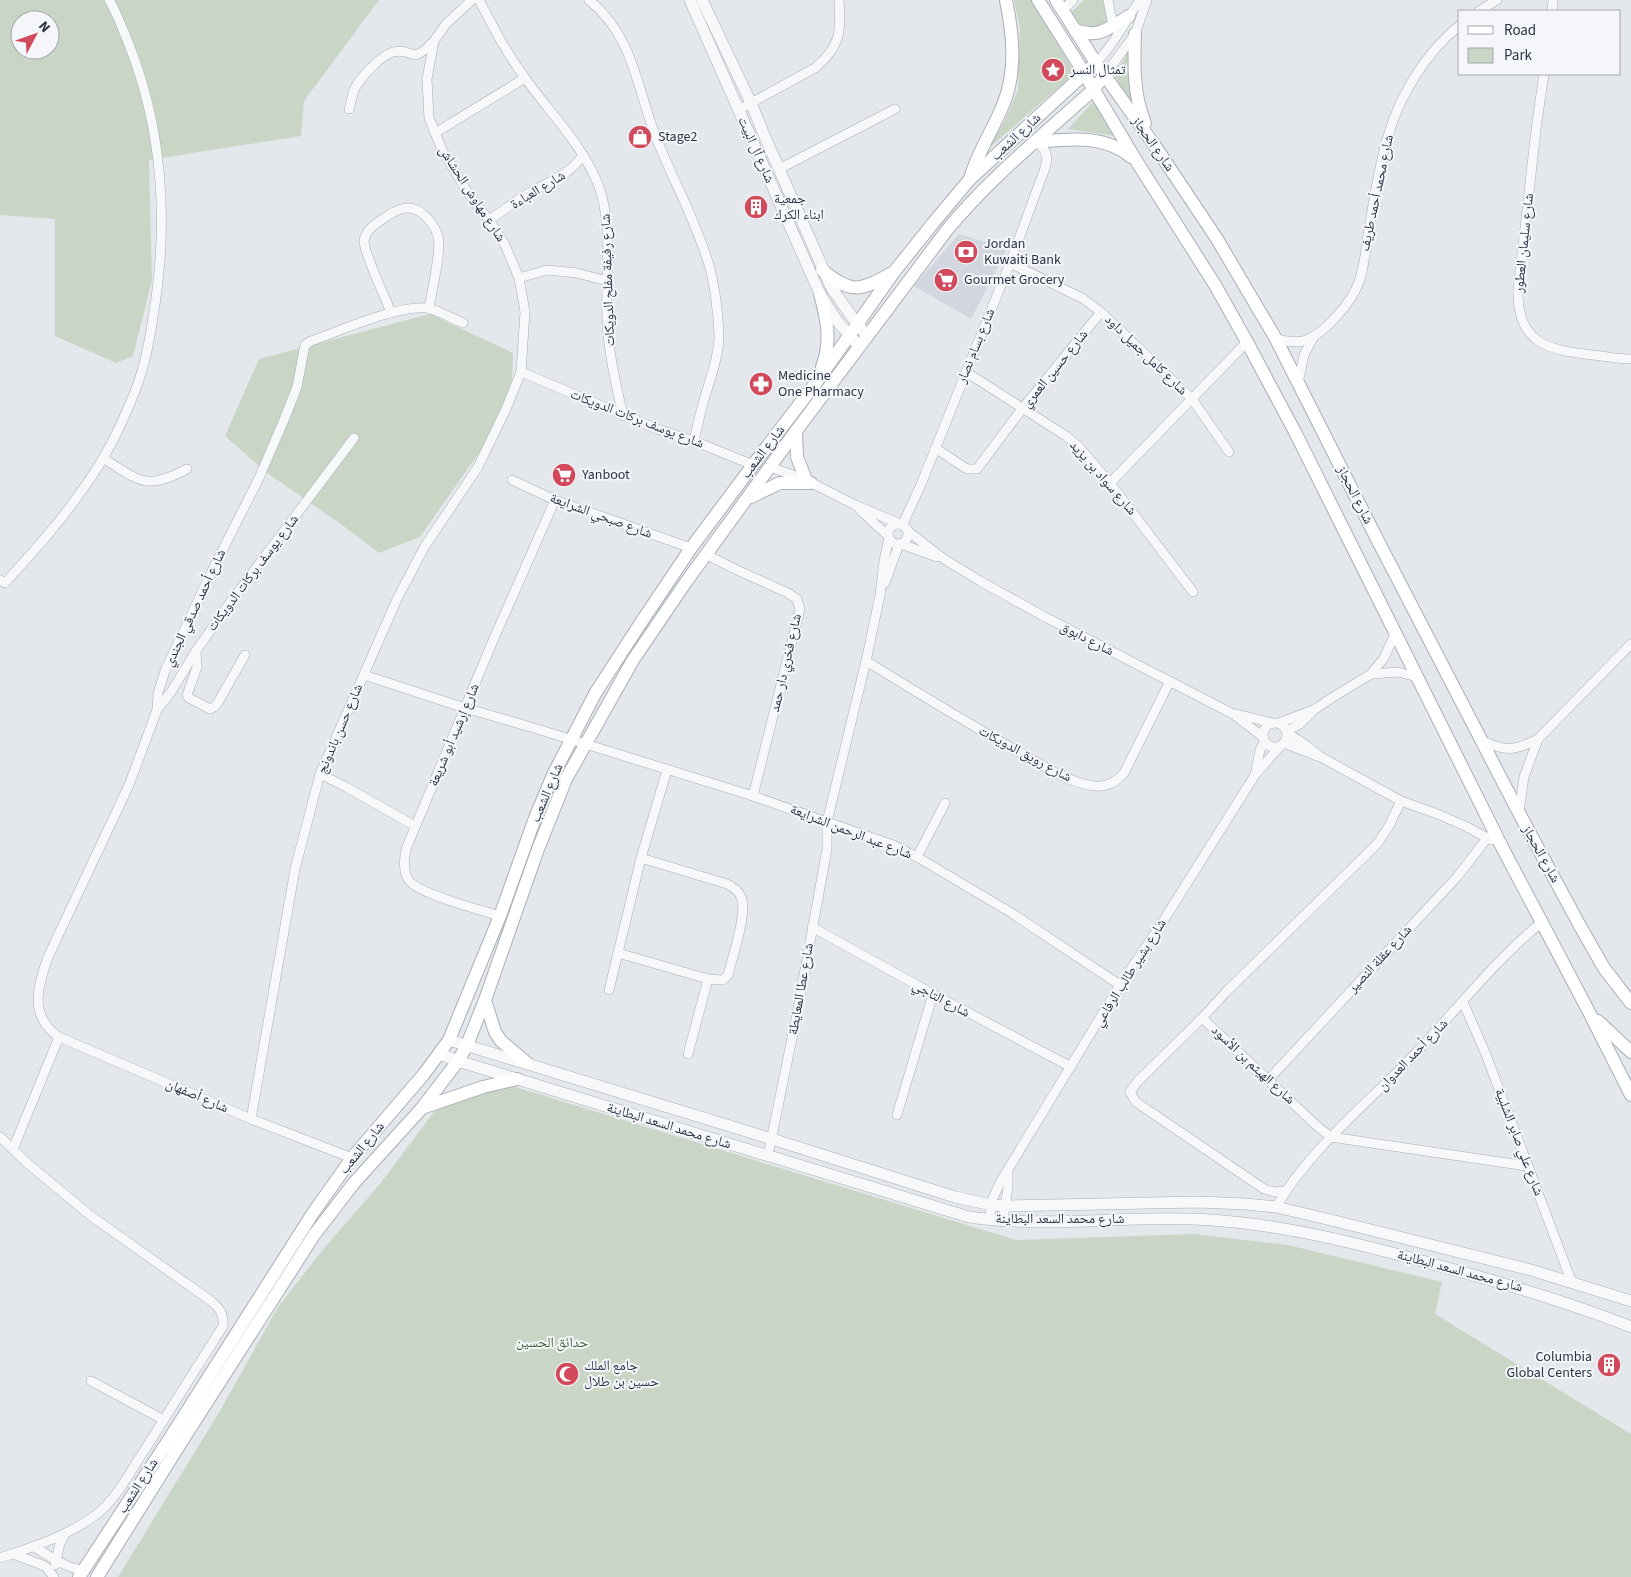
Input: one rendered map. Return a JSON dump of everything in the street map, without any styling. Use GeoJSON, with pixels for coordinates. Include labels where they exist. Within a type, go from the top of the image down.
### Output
{"type":"FeatureCollection","features":[{"type":"Feature","properties":{"kind":"main road"},"geometry":{"type":"LineString","coordinates":[[970,179],[974,164],[1003,106],[1010,85],[1012,44],[1006,0]]}},
{"type":"Feature","properties":{"kind":"main road","name":"شارع الحجاز"},"geometry":{"type":"LineString","coordinates":[[1038,0],[1215,285],[1247,342],[1295,432],[1502,847],[1631,1095]]}},
{"type":"Feature","properties":{"kind":"main road","name":"شارع الحجاز"},"geometry":{"type":"LineString","coordinates":[[1059,5],[1104,76],[1155,146],[1217,239],[1276,339],[1519,813],[1604,968],[1631,1003]]}},
{"type":"Feature","properties":{"kind":"main road"},"geometry":{"type":"LineString","coordinates":[[1074,30],[1085,34],[1098,34],[1129,16]]}},
{"type":"Feature","properties":{"kind":"main road"},"geometry":{"type":"LineString","coordinates":[[1135,34],[1134,64],[1139,109],[1155,146]]}},
{"type":"Feature","properties":{"kind":"main road","name":"شارع الشعب"},"geometry":{"type":"LineString","coordinates":[[81,1573],[313,1213],[352,1158],[440,1054],[449,1040],[500,916],[542,802],[570,740],[600,686],[692,548],[815,384],[894,272],[970,179],[1096,64]]}},
{"type":"Feature","properties":{"kind":"main road","name":"شارع الشعب"},"geometry":{"type":"LineString","coordinates":[[97,1577],[245,1341],[314,1236],[354,1183],[422,1108],[467,1045],[485,1000],[512,918],[548,823],[573,764],[633,660],[686,582],[796,431],[966,207],[1000,173],[1093,90],[1104,76]]}},
{"type":"Feature","properties":{"kind":"main road"},"geometry":{"type":"LineString","coordinates":[[1036,142],[1068,139],[1098,141],[1112,145],[1125,152],[1137,162]]}},
{"type":"Feature","properties":{"kind":"main road"},"geometry":{"type":"LineString","coordinates":[[822,270],[839,283],[854,289],[871,285],[894,272]]}},
{"type":"Feature","properties":{"kind":"main road"},"geometry":{"type":"LineString","coordinates":[[815,384],[824,360],[828,340],[826,315],[820,294]]}},
{"type":"Feature","properties":{"kind":"main road"},"geometry":{"type":"LineString","coordinates":[[747,499],[774,484],[809,481],[797,457],[796,431]]}},
{"type":"Feature","properties":{"kind":"main road"},"geometry":{"type":"LineString","coordinates":[[485,1000],[495,1032],[501,1041],[527,1063]]}},
{"type":"Feature","properties":{"kind":"main road","name":"شارع الحجاز"},"geometry":{"type":"LineString","coordinates":[[1589,1012],[1631,1052]]}},
{"type":"Feature","properties":{"kind":"main road"},"geometry":{"type":"LineString","coordinates":[[422,1108],[483,1087],[517,1079]]}},
{"type":"Feature","properties":{"kind":"main road"},"geometry":{"type":"LineString","coordinates":[[127,1503],[138,1510]]}},
{"type":"Feature","properties":{"kind":"street"},"geometry":{"type":"LineString","coordinates":[[2,584],[48,534],[80,494],[103,458],[131,401],[146,357],[160,270],[162,242],[160,176],[150,114],[136,62],[109,0]]}},
{"type":"Feature","properties":{"kind":"street","name":"شارع مهاوش الحشاش"},"geometry":{"type":"LineString","coordinates":[[472,0],[446,24],[434,41],[427,79],[429,118],[443,152],[453,170],[505,245],[519,278],[525,312],[521,372]]}},
{"type":"Feature","properties":{"kind":"street","name":"شارع رفيفة مفلح الدويكات"},"geometry":{"type":"LineString","coordinates":[[479,0],[504,47],[583,155],[604,202],[607,220],[607,320],[623,416]]}},
{"type":"Feature","properties":{"kind":"street"},"geometry":{"type":"LineString","coordinates":[[589,0],[607,16],[620,34],[630,57],[656,138],[693,220],[707,258],[717,310],[719,336],[713,371],[694,441]]}},
{"type":"Feature","properties":{"kind":"street","name":"شارع آل البيت"},"geometry":{"type":"LineString","coordinates":[[690,0],[820,294],[836,321],[859,346]]}},
{"type":"Feature","properties":{"kind":"street","name":"شارع آل البيت"},"geometry":{"type":"LineString","coordinates":[[702,0],[751,103],[822,270],[831,287],[867,335]]}},
{"type":"Feature","properties":{"kind":"street"},"geometry":{"type":"LineString","coordinates":[[738,110],[815,68],[824,59],[834,48],[840,23],[839,0]]}},
{"type":"Feature","properties":{"kind":"street"},"geometry":{"type":"LineString","coordinates":[[1059,5],[1073,0]]}},
{"type":"Feature","properties":{"kind":"street"},"geometry":{"type":"LineString","coordinates":[[1108,0],[1113,25]]}},
{"type":"Feature","properties":{"kind":"street"},"geometry":{"type":"LineString","coordinates":[[1096,64],[1140,0]]}},
{"type":"Feature","properties":{"kind":"street"},"geometry":{"type":"LineString","coordinates":[[1104,76],[1135,34],[1147,0]]}},
{"type":"Feature","properties":{"kind":"street"},"geometry":{"type":"LineString","coordinates":[[1481,10],[1496,0]]}},
{"type":"Feature","properties":{"kind":"street","name":"شارع محمد أحمد طريف"},"geometry":{"type":"LineString","coordinates":[[1298,383],[1304,355],[1314,336],[1339,314],[1350,300],[1359,281],[1388,135],[1400,106],[1422,66],[1447,36],[1458,27]]}},
{"type":"Feature","properties":{"kind":"street"},"geometry":{"type":"LineString","coordinates":[[349,109],[356,87],[373,66],[385,56],[398,52],[416,56],[434,41]]}},
{"type":"Feature","properties":{"kind":"street","name":"شارع سليمان العطور"},"geometry":{"type":"LineString","coordinates":[[1544,75],[1518,290],[1519,313],[1527,330],[1540,342],[1556,350],[1631,359]]}},
{"type":"Feature","properties":{"kind":"street"},"geometry":{"type":"LineString","coordinates":[[435,134],[525,78]]}},
{"type":"Feature","properties":{"kind":"street"},"geometry":{"type":"LineString","coordinates":[[779,169],[895,109]]}},
{"type":"Feature","properties":{"kind":"street","name":"شارع بسام نصار"},"geometry":{"type":"LineString","coordinates":[[903,526],[1010,263],[1047,163],[1046,151],[1036,142]]}},
{"type":"Feature","properties":{"kind":"street","name":"شارع العباءة"},"geometry":{"type":"LineString","coordinates":[[489,220],[528,194],[566,173],[573,168],[583,155]]}},
{"type":"Feature","properties":{"kind":"street"},"geometry":{"type":"LineString","coordinates":[[391,312],[364,244],[365,237],[373,225],[401,208],[415,209],[425,215],[432,224],[439,239],[438,256],[428,308]]}},
{"type":"Feature","properties":{"kind":"street"},"geometry":{"type":"LineString","coordinates":[[1010,263],[1082,298],[1101,312]]}},
{"type":"Feature","properties":{"kind":"street"},"geometry":{"type":"LineString","coordinates":[[519,278],[547,270],[577,273],[607,281]]}},
{"type":"Feature","properties":{"kind":"street","name":"شارع أحمد صدقي الجندي"},"geometry":{"type":"LineString","coordinates":[[46,1026],[39,1014],[38,1002],[39,986],[46,964],[129,785],[156,710],[158,693],[165,672],[210,575],[259,478],[284,420],[300,374],[303,349],[311,341],[391,312],[412,308],[428,308],[462,323]]}},
{"type":"Feature","properties":{"kind":"street","name":"شارع كامل جميل داود"},"geometry":{"type":"LineString","coordinates":[[1101,312],[1192,399],[1229,452]]}},
{"type":"Feature","properties":{"kind":"street","name":"شارع حسين العمري"},"geometry":{"type":"LineString","coordinates":[[935,448],[967,469],[977,470],[1022,409],[1101,312]]}},
{"type":"Feature","properties":{"kind":"street","name":"شارع محمد أحمد طريف"},"geometry":{"type":"LineString","coordinates":[[1276,339],[1300,341],[1314,336]]}},
{"type":"Feature","properties":{"kind":"street","name":"شارع كامل جميل داود"},"geometry":{"type":"LineString","coordinates":[[1110,483],[1247,342]]}},
{"type":"Feature","properties":{"kind":"street","name":"شارع يوسف بركات الدويكات"},"geometry":{"type":"LineString","coordinates":[[521,372],[623,416],[694,441],[753,465]]}},
{"type":"Feature","properties":{"kind":"street","name":"شارع حسن باندونج"},"geometry":{"type":"LineString","coordinates":[[251,1119],[295,869],[320,774],[379,639],[418,558],[478,467],[506,410],[521,372]]}},
{"type":"Feature","properties":{"kind":"street","name":"شارع سواد بن يزيد"},"geometry":{"type":"LineString","coordinates":[[966,372],[1072,441],[1110,483],[1193,592]]}},
{"type":"Feature","properties":{"kind":"street","name":"شارع يوسف بركات الدويكات"},"geometry":{"type":"LineString","coordinates":[[156,710],[171,692],[196,651],[226,608],[354,438]]}},
{"type":"Feature","properties":{"kind":"street"},"geometry":{"type":"LineString","coordinates":[[103,458],[136,478],[152,482],[169,478],[187,469]]}},
{"type":"Feature","properties":{"kind":"street","name":"شارع دابوق"},"geometry":{"type":"LineString","coordinates":[[770,467],[809,481],[855,505],[903,526],[944,559],[1045,616],[1233,714],[1264,739]]}},
{"type":"Feature","properties":{"kind":"street","name":"شارع صبحي الشرايعة"},"geometry":{"type":"LineString","coordinates":[[512,480],[555,500],[692,548]]}},
{"type":"Feature","properties":{"kind":"street","name":"شارع إرشيد أبو شريعة"},"geometry":{"type":"LineString","coordinates":[[500,916],[413,886],[407,877],[404,866],[406,849],[555,500]]}},
{"type":"Feature","properties":{"kind":"street","name":"شارع دابوق"},"geometry":{"type":"LineString","coordinates":[[855,505],[888,537]]}},
{"type":"Feature","properties":{"kind":"street"},"geometry":{"type":"LineString","coordinates":[[827,822],[866,661],[880,594],[884,561],[888,537],[890,527],[903,526],[906,541],[900,544],[892,542],[888,537]]}},
{"type":"Feature","properties":{"kind":"street"},"geometry":{"type":"LineString","coordinates":[[880,594],[900,544]]}},
{"type":"Feature","properties":{"kind":"street","name":"شارع دابوق"},"geometry":{"type":"LineString","coordinates":[[900,544],[944,559]]}},
{"type":"Feature","properties":{"kind":"street","name":"شارع فخري دار حمد"},"geometry":{"type":"LineString","coordinates":[[707,555],[788,593],[797,599],[800,610],[753,796]]}},
{"type":"Feature","properties":{"kind":"street"},"geometry":{"type":"LineString","coordinates":[[1282,745],[1287,732],[1300,724],[1316,709],[1371,674],[1388,651],[1395,634]]}},
{"type":"Feature","properties":{"kind":"street"},"geometry":{"type":"LineString","coordinates":[[1481,740],[1510,750],[1538,739],[1631,644]]}},
{"type":"Feature","properties":{"kind":"street"},"geometry":{"type":"LineString","coordinates":[[196,651],[197,667],[187,695],[189,698],[210,709],[216,706],[246,655]]}},
{"type":"Feature","properties":{"kind":"street","name":"شارع رويق الدويكات"},"geometry":{"type":"LineString","coordinates":[[866,661],[969,724],[1049,769],[1094,786],[1111,785],[1124,773],[1170,681]]}},
{"type":"Feature","properties":{"kind":"street"},"geometry":{"type":"LineString","coordinates":[[1371,674],[1398,672],[1417,677]]}},
{"type":"Feature","properties":{"kind":"street","name":"شارع عبد الرحمن الشرايعة"},"geometry":{"type":"LineString","coordinates":[[364,675],[465,708],[753,796],[870,836],[917,857],[1010,912],[1120,985]]}},
{"type":"Feature","properties":{"kind":"street"},"geometry":{"type":"LineString","coordinates":[[1316,709],[1275,723],[1265,729],[1264,739],[1273,747],[1282,745],[1319,756]]}},
{"type":"Feature","properties":{"kind":"street","name":"شارع دابوق"},"geometry":{"type":"LineString","coordinates":[[1233,714],[1275,723]]}},
{"type":"Feature","properties":{"kind":"street"},"geometry":{"type":"LineString","coordinates":[[1275,723],[1282,725],[1287,732],[1319,756],[1401,801],[1440,815],[1488,838],[1502,847]]}},
{"type":"Feature","properties":{"kind":"street","name":"شارع بشير طالب الرفاعي"},"geometry":{"type":"LineString","coordinates":[[1255,775],[1264,739]]}},
{"type":"Feature","properties":{"kind":"street"},"geometry":{"type":"LineString","coordinates":[[1519,813],[1524,777],[1538,739]]}},
{"type":"Feature","properties":{"kind":"street","name":"شارع بشير طالب الرفاعي"},"geometry":{"type":"LineString","coordinates":[[989,1220],[997,1188],[1120,985],[1160,926],[1255,775],[1282,745]]}},
{"type":"Feature","properties":{"kind":"street"},"geometry":{"type":"LineString","coordinates":[[609,990],[641,858],[667,770]]}},
{"type":"Feature","properties":{"kind":"street"},"geometry":{"type":"LineString","coordinates":[[320,774],[415,826]]}},
{"type":"Feature","properties":{"kind":"street","name":"شارع الهيثم بن الأسود"},"geometry":{"type":"LineString","coordinates":[[1331,1138],[1318,1128],[1269,1079],[1202,1018],[1227,991],[1377,844],[1389,826],[1401,801]]}},
{"type":"Feature","properties":{"kind":"street"},"geometry":{"type":"LineString","coordinates":[[917,857],[945,803]]}},
{"type":"Feature","properties":{"kind":"street","name":"شارع عطا المعايطة"},"geometry":{"type":"LineString","coordinates":[[768,1155],[827,849],[827,822]]}},
{"type":"Feature","properties":{"kind":"street","name":"شارع عقلة النصير"},"geometry":{"type":"LineString","coordinates":[[1269,1079],[1457,877],[1488,838]]}},
{"type":"Feature","properties":{"kind":"street"},"geometry":{"type":"LineString","coordinates":[[618,953],[708,979],[723,980],[728,975],[742,919],[742,898],[736,889],[727,884],[641,858]]}},
{"type":"Feature","properties":{"kind":"street","name":"شارع أحمد العدوان"},"geometry":{"type":"LineString","coordinates":[[1276,1208],[1286,1191],[1331,1138],[1393,1077],[1464,1002],[1518,941],[1542,922]]}},
{"type":"Feature","properties":{"kind":"street","name":"شارع التاجي"},"geometry":{"type":"LineString","coordinates":[[812,928],[1071,1067]]}},
{"type":"Feature","properties":{"kind":"street"},"geometry":{"type":"LineString","coordinates":[[688,1054],[708,979]]}},
{"type":"Feature","properties":{"kind":"street"},"geometry":{"type":"LineString","coordinates":[[897,1115],[932,994]]}},
{"type":"Feature","properties":{"kind":"street","name":"شارع علي صابر الشلبية"},"geometry":{"type":"LineString","coordinates":[[1464,1002],[1485,1052],[1572,1283]]}},
{"type":"Feature","properties":{"kind":"street"},"geometry":{"type":"LineString","coordinates":[[1202,1018],[1130,1092],[1136,1102],[1264,1189],[1274,1192],[1286,1191]]}},
{"type":"Feature","properties":{"kind":"street","name":"شارع أصفهان"},"geometry":{"type":"LineString","coordinates":[[46,1026],[59,1037],[251,1119],[352,1158]]}},
{"type":"Feature","properties":{"kind":"street"},"geometry":{"type":"LineString","coordinates":[[13,1149],[59,1037]]}},
{"type":"Feature","properties":{"kind":"street","name":"شارع محمد السعد البطاينة"},"geometry":{"type":"LineString","coordinates":[[449,1040],[772,1138],[955,1197],[1005,1206],[1198,1202],[1246,1204],[1276,1208],[1327,1218],[1531,1270],[1629,1302]]}},
{"type":"Feature","properties":{"kind":"street","name":"شارع محمد السعد البطاينة"},"geometry":{"type":"LineString","coordinates":[[440,1054],[969,1217],[1003,1221],[1168,1218],[1211,1220],[1306,1233],[1384,1251],[1526,1289],[1631,1327]]}},
{"type":"Feature","properties":{"kind":"street"},"geometry":{"type":"LineString","coordinates":[[0,1137],[98,1221],[211,1301],[223,1314],[223,1326],[127,1478],[105,1506],[94,1516],[65,1534],[0,1558]]}},
{"type":"Feature","properties":{"kind":"street"},"geometry":{"type":"LineString","coordinates":[[1331,1138],[1527,1166]]}},
{"type":"Feature","properties":{"kind":"street","name":"شارع بشير طالب الرفاعي"},"geometry":{"type":"LineString","coordinates":[[1003,1221],[1008,1187],[1008,1172]]}},
{"type":"Feature","properties":{"kind":"street"},"geometry":{"type":"LineString","coordinates":[[1526,1289],[1531,1270]]}},
{"type":"Feature","properties":{"kind":"street"},"geometry":{"type":"LineString","coordinates":[[91,1381],[164,1420]]}},
{"type":"Feature","properties":{"kind":"street"},"geometry":{"type":"LineString","coordinates":[[54,1576],[60,1543],[65,1534]]}},
{"type":"Feature","properties":{"kind":"street"},"geometry":{"type":"LineString","coordinates":[[34,1547],[81,1573]]}},
{"type":"Feature","properties":{"kind":"street"},"geometry":{"type":"LineString","coordinates":[[13,1554],[40,1564],[54,1576]]}},
{"type":"Feature","properties":{"kind":"shaded area"},"geometry":{"type":"Polygon","coordinates":[[[959,234],[1007,249],[971,319],[914,286],[959,234]]]}},
{"type":"Feature","properties":{"kind":"green space"},"geometry":{"type":"Polygon","coordinates":[[[0,0],[379,0],[304,101],[301,136],[149,160],[152,280],[133,356],[116,363],[55,336],[55,219],[0,215],[0,0]]]}},
{"type":"Feature","properties":{"kind":"green space"},"geometry":{"type":"Polygon","coordinates":[[[1014,0],[1031,0],[1075,73],[989,148],[1005,120],[1018,90],[1020,28],[1014,0]]]}},
{"type":"Feature","properties":{"kind":"green space"},"geometry":{"type":"Polygon","coordinates":[[[1084,0],[1108,0],[1110,18],[1097,27],[1081,27],[1071,12],[1084,0]]]}},
{"type":"Feature","properties":{"kind":"green space"},"geometry":{"type":"Polygon","coordinates":[[[1128,51],[1127,71],[1134,106],[1114,76],[1128,51]]]}},
{"type":"Feature","properties":{"kind":"green space"},"geometry":{"type":"Polygon","coordinates":[[[1093,102],[1116,136],[1068,129],[1093,102]]]}},
{"type":"Feature","properties":{"kind":"green space"},"geometry":{"type":"Polygon","coordinates":[[[430,314],[513,353],[512,382],[488,440],[420,537],[379,553],[341,524],[267,473],[225,436],[259,359],[430,314]]]}},
{"type":"Feature","properties":{"kind":"green space","name":"حدائق الحسين"},"geometry":{"type":"Polygon","coordinates":[[[512,1086],[1016,1240],[1194,1234],[1288,1245],[1442,1282],[1435,1314],[1631,1434],[1631,1577],[118,1577],[220,1411],[278,1307],[325,1247],[380,1184],[436,1109],[473,1094],[512,1086]]]}},
{"type":"Feature","properties":{"kind":"place","name":"تمثال النسر"},"geometry":{"type":"Point","coordinates":[1053,70]}},
{"type":"Feature","properties":{"kind":"place","name":"Stage2"},"geometry":{"type":"Point","coordinates":[640,137]}},
{"type":"Feature","properties":{"kind":"place","name":"جمعية ابناء الكرك"},"geometry":{"type":"Point","coordinates":[756,207]}},
{"type":"Feature","properties":{"kind":"place","name":"Jordan Kuwaiti Bank"},"geometry":{"type":"Point","coordinates":[966,252]}},
{"type":"Feature","properties":{"kind":"place","name":"Gourmet Grocery"},"geometry":{"type":"Point","coordinates":[946,280]}},
{"type":"Feature","properties":{"kind":"place","name":"Medicine One Pharmacy"},"geometry":{"type":"Point","coordinates":[761,384]}},
{"type":"Feature","properties":{"kind":"place","name":"Yanboot"},"geometry":{"type":"Point","coordinates":[564,475]}},
{"type":"Feature","properties":{"kind":"place","name":"Columbia Global Centers"},"geometry":{"type":"Point","coordinates":[1609,1365]}},
{"type":"Feature","properties":{"kind":"place","name":"جامع الملك حسين بن طلال"},"geometry":{"type":"Point","coordinates":[567,1374]}}]}
